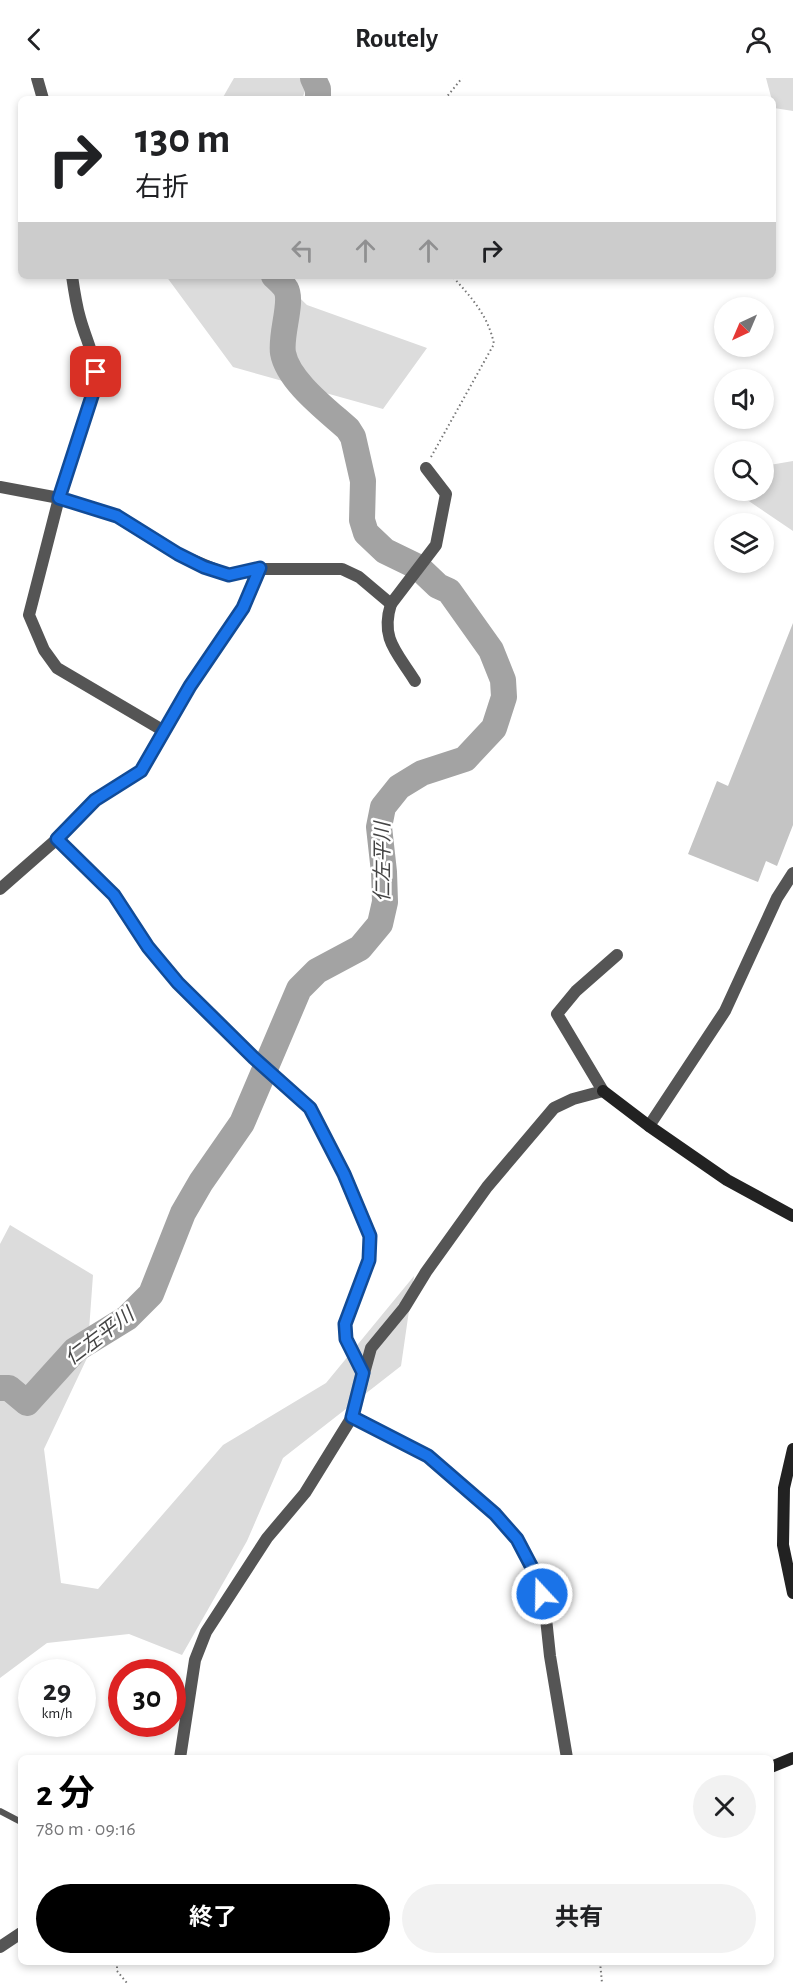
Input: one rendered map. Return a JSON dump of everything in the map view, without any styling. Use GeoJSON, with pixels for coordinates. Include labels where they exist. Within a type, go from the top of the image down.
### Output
{"type":"FeatureCollection","features":[{"type":"Feature","properties":{"kind":"street"},"geometry":{"type":"LineString","coordinates":[[37,78],[42,96]]}},
{"type":"Feature","properties":{"kind":"street"},"geometry":{"type":"LineString","coordinates":[[73,279],[80,318],[92,349],[96,372],[94,390],[59,498],[29,615],[44,650],[57,668],[164,731]]}},
{"type":"Feature","properties":{"kind":"street"},"geometry":{"type":"LineString","coordinates":[[415,681],[387,636],[386,621],[391,604],[436,544],[446,495],[426,468]]}},
{"type":"Feature","properties":{"kind":"street"},"geometry":{"type":"LineString","coordinates":[[0,487],[59,498],[117,516],[178,554],[204,567],[229,575],[260,568],[342,569],[359,577],[391,604]]}},
{"type":"Feature","properties":{"kind":"street"},"geometry":{"type":"LineString","coordinates":[[0,889],[57,839],[95,800],[141,771],[190,686],[243,608],[260,568]]}},
{"type":"Feature","properties":{"kind":"street"},"geometry":{"type":"LineString","coordinates":[[57,839],[114,895],[148,947],[178,983],[254,1058],[310,1108],[344,1174],[370,1236],[369,1260],[345,1324],[346,1339],[363,1373]]}},
{"type":"Feature","properties":{"kind":"street"},"geometry":{"type":"LineString","coordinates":[[649,1126],[725,1011],[777,898],[793,873]]}},
{"type":"Feature","properties":{"kind":"street"},"geometry":{"type":"LineString","coordinates":[[617,955],[576,991],[557,1014],[603,1091],[727,1180],[793,1216]]}},
{"type":"Feature","properties":{"kind":"street"},"geometry":{"type":"LineString","coordinates":[[180,1755],[195,1660],[206,1632],[267,1538],[305,1493],[352,1417],[371,1348],[404,1308],[426,1272],[506,1164],[554,1108],[603,1091]]}},
{"type":"Feature","properties":{"kind":"street"},"geometry":{"type":"LineString","coordinates":[[352,1417],[428,1456],[495,1514],[517,1539],[538,1579],[545,1609],[550,1656],[566,1755]]}},
{"type":"Feature","properties":{"kind":"street"},"geometry":{"type":"LineString","coordinates":[[793,1449],[784,1488],[783,1545],[793,1593]]}},
{"type":"Feature","properties":{"kind":"street"},"geometry":{"type":"LineString","coordinates":[[774,1766],[793,1758]]}},
{"type":"Feature","properties":{"kind":"street"},"geometry":{"type":"LineString","coordinates":[[0,1947],[18,1935]]}},
{"type":"Feature","properties":{"kind":"lane"},"geometry":{"type":"LineString","coordinates":[[0,1811],[18,1820]]}},
{"type":"Feature","properties":{"kind":"path"},"geometry":{"type":"LineString","coordinates":[[448,96],[462,78]]}},
{"type":"Feature","properties":{"kind":"path"},"geometry":{"type":"LineString","coordinates":[[426,468],[494,344],[491,330],[481,309],[455,279]]}},
{"type":"Feature","properties":{"kind":"path"},"geometry":{"type":"LineString","coordinates":[[117,1965],[117,1971],[127,1983]]}},
{"type":"Feature","properties":{"kind":"path"},"geometry":{"type":"LineString","coordinates":[[600,1965],[602,1983]]}},
{"type":"Feature","properties":{"kind":"shaded area"},"geometry":{"type":"Polygon","coordinates":[[[234,78],[310,78],[303,96],[224,96],[234,78]]]}},
{"type":"Feature","properties":{"kind":"shaded area"},"geometry":{"type":"Polygon","coordinates":[[[766,78],[793,78],[793,111],[776,108],[776,96],[771,96],[766,78]]]}},
{"type":"Feature","properties":{"kind":"shaded area"},"geometry":{"type":"Polygon","coordinates":[[[168,279],[280,279],[307,305],[427,348],[383,409],[233,367],[168,279]]]}},
{"type":"Feature","properties":{"kind":"shaded area"},"geometry":{"type":"Polygon","coordinates":[[[793,461],[793,531],[774,518],[774,513],[766,513],[749,501],[774,501],[774,464],[793,461]]]}},
{"type":"Feature","properties":{"kind":"shaded area"},"geometry":{"type":"Polygon","coordinates":[[[10,1225],[93,1275],[87,1358],[44,1449],[61,1583],[98,1589],[223,1445],[326,1383],[414,1276],[401,1366],[283,1458],[247,1541],[182,1655],[129,1634],[47,1643],[26,1659],[18,1659],[18,1665],[0,1678],[0,1244],[10,1225]]]}},
{"type":"Feature","properties":{"kind":"building"},"geometry":{"type":"Polygon","coordinates":[[[793,623],[793,825],[777,866],[766,861],[758,882],[688,854],[717,781],[728,786],[793,623]]]}},
{"type":"Feature","properties":{"kind":"waterway","name":"仁左平川"},"geometry":{"type":"LineString","coordinates":[[313,78],[318,89],[318,96]]}},
{"type":"Feature","properties":{"kind":"waterway","name":"仁左平川"},"geometry":{"type":"LineString","coordinates":[[0,1388],[9,1388],[27,1403],[75,1350],[127,1318],[151,1294],[183,1213],[201,1182],[242,1123],[299,989],[317,971],[360,948],[380,924],[385,902],[379,827],[383,807],[399,787],[422,773],[465,759],[494,728],[504,697],[503,680],[491,650],[449,591],[438,586],[418,567],[385,551],[366,533],[362,520],[363,481],[353,437],[348,429],[300,384],[286,364],[283,337],[288,295],[285,287],[277,279]]}},
{"type":"Feature","properties":{"kind":"route"},"geometry":{"type":"LineString","coordinates":[[96,372],[94,390],[59,498],[117,516],[178,554],[204,567],[229,575],[260,568],[243,608],[190,686],[141,771],[95,800],[57,839],[114,895],[148,947],[178,983],[254,1058],[310,1108],[344,1174],[370,1236],[369,1260],[345,1324],[346,1339],[363,1373],[352,1417],[428,1456],[495,1514],[517,1539],[538,1579],[542,1594]]}}]}
